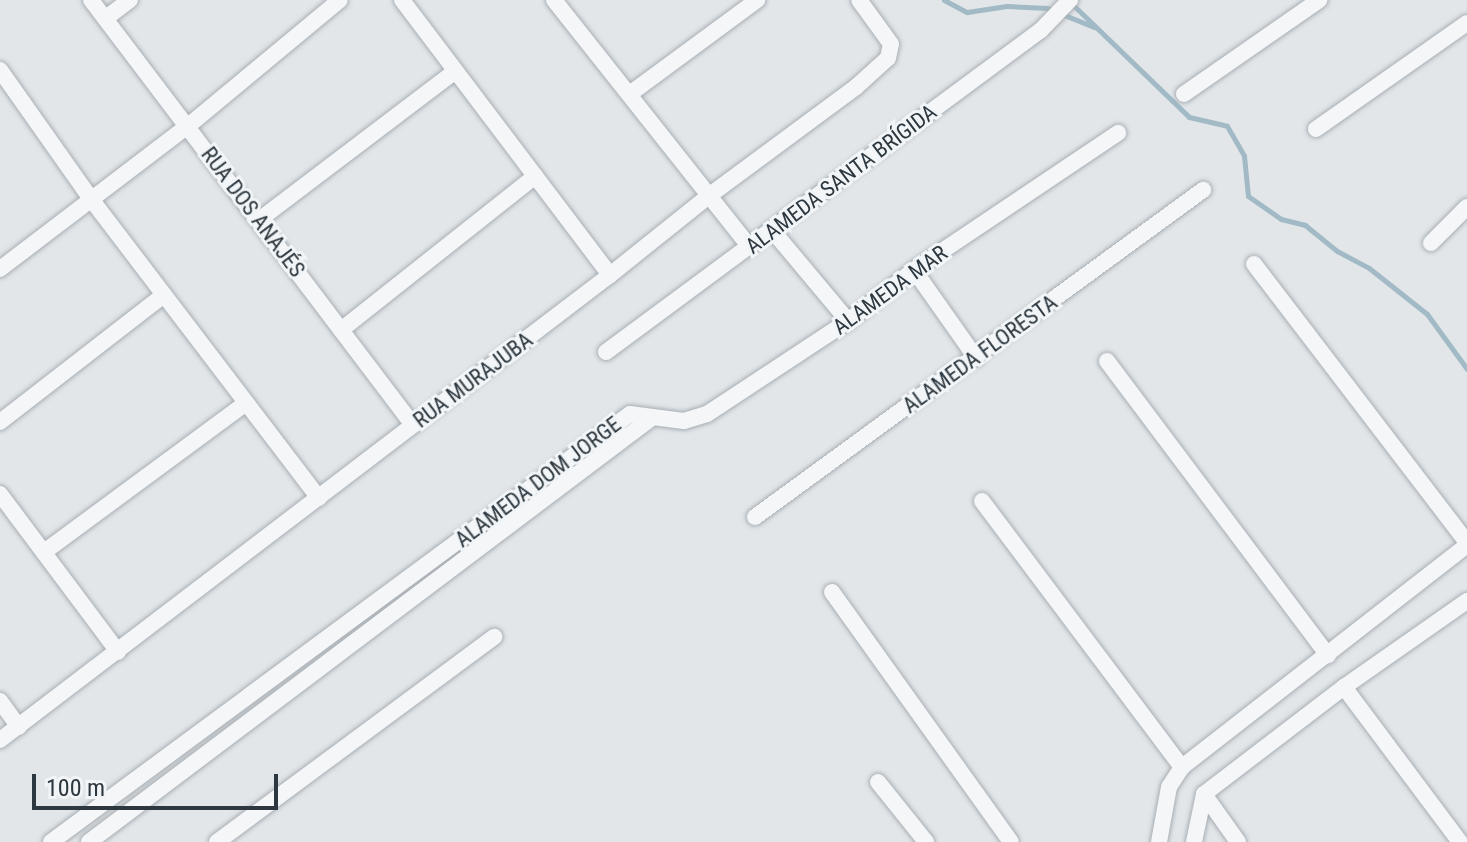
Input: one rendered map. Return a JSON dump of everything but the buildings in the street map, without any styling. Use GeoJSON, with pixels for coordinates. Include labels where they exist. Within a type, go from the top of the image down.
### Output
{"type":"FeatureCollection","features":[{"type":"Feature","properties":{"kind":"street","name":"RUA DOS ANAJÉS"},"geometry":{"type":"LineString","coordinates":[[91,0],[413,425]]}},
{"type":"Feature","properties":{"kind":"street"},"geometry":{"type":"LineString","coordinates":[[106,18],[130,0]]}},
{"type":"Feature","properties":{"kind":"street"},"geometry":{"type":"LineString","coordinates":[[0,269],[188,126],[340,0]]}},
{"type":"Feature","properties":{"kind":"street"},"geometry":{"type":"LineString","coordinates":[[402,0],[610,275]]}},
{"type":"Feature","properties":{"kind":"street"},"geometry":{"type":"LineString","coordinates":[[554,0],[631,93],[750,247]]}},
{"type":"Feature","properties":{"kind":"street"},"geometry":{"type":"LineString","coordinates":[[631,93],[757,0]]}},
{"type":"Feature","properties":{"kind":"street","name":"RUA MURAJUBA"},"geometry":{"type":"LineString","coordinates":[[0,740],[610,275],[710,195],[856,87],[888,58],[890,38],[859,0]]}},
{"type":"Feature","properties":{"kind":"street","name":"ALAMEDA SANTA BRÍGIDA"},"geometry":{"type":"LineString","coordinates":[[606,352],[1041,30],[1070,0]]}},
{"type":"Feature","properties":{"kind":"street"},"geometry":{"type":"LineString","coordinates":[[1184,94],[1319,0]]}},
{"type":"Feature","properties":{"kind":"street"},"geometry":{"type":"LineString","coordinates":[[1316,129],[1467,23]]}},
{"type":"Feature","properties":{"kind":"street"},"geometry":{"type":"LineString","coordinates":[[259,220],[455,71]]}},
{"type":"Feature","properties":{"kind":"street"},"geometry":{"type":"LineString","coordinates":[[3,80],[319,498]]}},
{"type":"Feature","properties":{"kind":"street","name":"ALAMEDA MAR"},"geometry":{"type":"LineString","coordinates":[[653,417],[684,421],[707,414],[848,321],[914,270],[1118,133]]}},
{"type":"Feature","properties":{"kind":"street"},"geometry":{"type":"LineString","coordinates":[[341,330],[535,176]]}},
{"type":"Feature","properties":{"kind":"street","name":"ALAMEDA FLORESTA"},"geometry":{"type":"LineString","coordinates":[[755,517],[1203,190]]}},
{"type":"Feature","properties":{"kind":"street"},"geometry":{"type":"LineString","coordinates":[[1431,243],[1467,207]]}},
{"type":"Feature","properties":{"kind":"street"},"geometry":{"type":"LineString","coordinates":[[772,230],[848,321]]}},
{"type":"Feature","properties":{"kind":"street"},"geometry":{"type":"LineString","coordinates":[[1159,842],[1169,787],[1182,767],[1467,544],[1254,264]]}},
{"type":"Feature","properties":{"kind":"street"},"geometry":{"type":"LineString","coordinates":[[914,270],[976,358]]}},
{"type":"Feature","properties":{"kind":"street"},"geometry":{"type":"LineString","coordinates":[[0,422],[164,295]]}},
{"type":"Feature","properties":{"kind":"street"},"geometry":{"type":"LineString","coordinates":[[1107,361],[1328,655]]}},
{"type":"Feature","properties":{"kind":"street"},"geometry":{"type":"LineString","coordinates":[[44,552],[246,403]]}},
{"type":"Feature","properties":{"kind":"street","name":"ALAMEDA DOM JORGE"},"geometry":{"type":"LineString","coordinates":[[51,842],[630,414],[653,417]]}},
{"type":"Feature","properties":{"kind":"street","name":"ALAMEDA DOM JORGE"},"geometry":{"type":"LineString","coordinates":[[89,842],[653,417]]}},
{"type":"Feature","properties":{"kind":"street"},"geometry":{"type":"LineString","coordinates":[[0,494],[118,652]]}},
{"type":"Feature","properties":{"kind":"street"},"geometry":{"type":"LineString","coordinates":[[982,501],[1182,767]]}},
{"type":"Feature","properties":{"kind":"street"},"geometry":{"type":"LineString","coordinates":[[832,592],[1011,842]]}},
{"type":"Feature","properties":{"kind":"street"},"geometry":{"type":"LineString","coordinates":[[1194,842],[1204,794],[1344,687],[1467,601]]}},
{"type":"Feature","properties":{"kind":"street"},"geometry":{"type":"LineString","coordinates":[[217,842],[494,637]]}},
{"type":"Feature","properties":{"kind":"street"},"geometry":{"type":"LineString","coordinates":[[1344,687],[1460,842]]}},
{"type":"Feature","properties":{"kind":"street"},"geometry":{"type":"LineString","coordinates":[[0,701],[19,727]]}},
{"type":"Feature","properties":{"kind":"street"},"geometry":{"type":"LineString","coordinates":[[878,782],[926,842]]}},
{"type":"Feature","properties":{"kind":"street"},"geometry":{"type":"LineString","coordinates":[[1204,794],[1238,842]]}},
{"type":"Feature","properties":{"kind":"waterway"},"geometry":{"type":"LineString","coordinates":[[944,0],[967,12],[1007,6],[1047,8],[1094,27]]}},
{"type":"Feature","properties":{"kind":"waterway"},"geometry":{"type":"LineString","coordinates":[[1070,2],[1189,117],[1227,126],[1244,156],[1248,196],[1281,219],[1305,225],[1337,251],[1369,268],[1427,314],[1467,369]]}}]}
